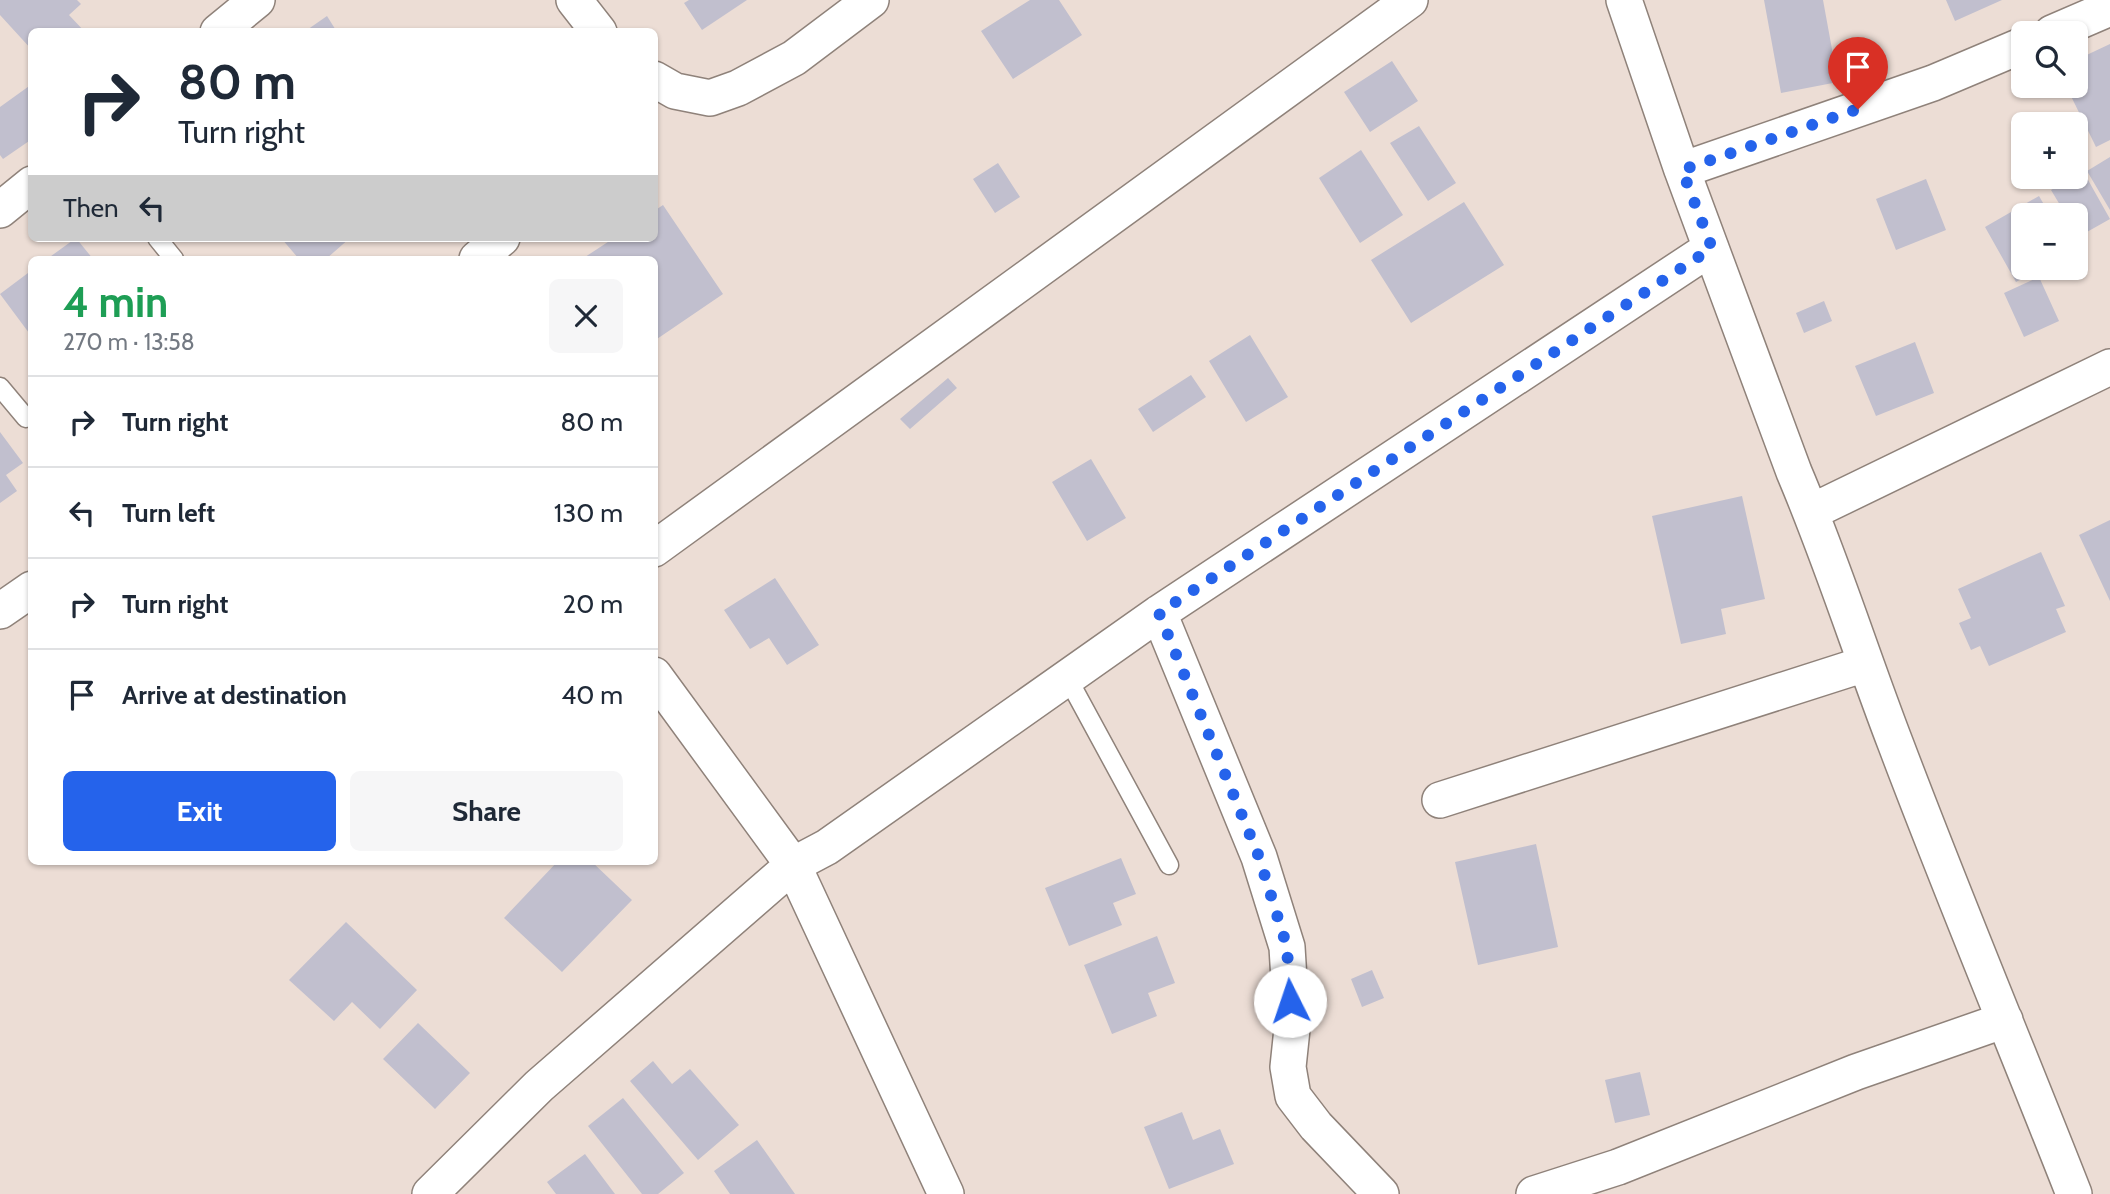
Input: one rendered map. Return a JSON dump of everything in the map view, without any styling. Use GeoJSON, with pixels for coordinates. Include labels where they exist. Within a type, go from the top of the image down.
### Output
{"type":"FeatureCollection","features":[{"type":"Feature","properties":{"kind":"street"},"geometry":{"type":"LineString","coordinates":[[223,28],[257,0]]}},
{"type":"Feature","properties":{"kind":"street"},"geometry":{"type":"LineString","coordinates":[[574,0],[596,28]]}},
{"type":"Feature","properties":{"kind":"street"},"geometry":{"type":"LineString","coordinates":[[661,93],[710,98],[738,88],[794,58],[871,0]]}},
{"type":"Feature","properties":{"kind":"street"},"geometry":{"type":"LineString","coordinates":[[658,546],[1410,0]]}},
{"type":"Feature","properties":{"kind":"street"},"geometry":{"type":"LineString","coordinates":[[1624,0],[1682,170],[1811,512],[1865,664],[1944,871],[2074,1194]]}},
{"type":"Feature","properties":{"kind":"street"},"geometry":{"type":"LineString","coordinates":[[2080,21],[2110,8]]}},
{"type":"Feature","properties":{"kind":"street"},"geometry":{"type":"LineString","coordinates":[[1682,170],[1933,83],[2011,50]]}},
{"type":"Feature","properties":{"kind":"street"},"geometry":{"type":"LineString","coordinates":[[0,210],[28,187]]}},
{"type":"Feature","properties":{"kind":"street"},"geometry":{"type":"LineString","coordinates":[[481,256],[497,242]]}},
{"type":"Feature","properties":{"kind":"street"},"geometry":{"type":"LineString","coordinates":[[430,1194],[539,1086],[793,865],[827,847],[1159,613],[1712,248]]}},
{"type":"Feature","properties":{"kind":"street"},"geometry":{"type":"LineString","coordinates":[[1811,512],[2110,367]]}},
{"type":"Feature","properties":{"kind":"street"},"geometry":{"type":"LineString","coordinates":[[0,611],[28,592]]}},
{"type":"Feature","properties":{"kind":"street"},"geometry":{"type":"LineString","coordinates":[[1159,613],[1259,857],[1287,947],[1292,1029],[1288,1067],[1293,1096],[1316,1126],[1381,1194]]}},
{"type":"Feature","properties":{"kind":"street"},"geometry":{"type":"LineString","coordinates":[[1440,800],[1865,664]]}},
{"type":"Feature","properties":{"kind":"street"},"geometry":{"type":"LineString","coordinates":[[658,680],[793,865],[937,1190]]}},
{"type":"Feature","properties":{"kind":"street"},"geometry":{"type":"LineString","coordinates":[[1534,1194],[1618,1167],[1856,1072],[2005,1020]]}},
{"type":"Feature","properties":{"kind":"lane"},"geometry":{"type":"LineString","coordinates":[[160,242],[172,256]]}},
{"type":"Feature","properties":{"kind":"lane"},"geometry":{"type":"LineString","coordinates":[[0,387],[26,418]]}},
{"type":"Feature","properties":{"kind":"lane"},"geometry":{"type":"LineString","coordinates":[[1068,677],[1169,865]]}},
{"type":"Feature","properties":{"kind":"building"},"geometry":{"type":"Polygon","coordinates":[[[0,0],[77,0],[81,4],[69,15],[81,28],[28,28],[28,46],[0,15],[0,0]]]}},
{"type":"Feature","properties":{"kind":"building"},"geometry":{"type":"Polygon","coordinates":[[[689,0],[747,0],[702,30],[684,3],[689,0]]]}},
{"type":"Feature","properties":{"kind":"building"},"geometry":{"type":"Polygon","coordinates":[[[1030,0],[1059,0],[1082,35],[1013,79],[981,31],[1030,0]]]}},
{"type":"Feature","properties":{"kind":"building"},"geometry":{"type":"Polygon","coordinates":[[[1764,0],[1823,0],[1838,82],[1781,93],[1764,0]]]}},
{"type":"Feature","properties":{"kind":"building"},"geometry":{"type":"Polygon","coordinates":[[[1946,0],[2002,0],[1955,21],[1946,0]]]}},
{"type":"Feature","properties":{"kind":"building"},"geometry":{"type":"Polygon","coordinates":[[[327,16],[334,28],[310,28],[327,16]]]}},
{"type":"Feature","properties":{"kind":"building"},"geometry":{"type":"Polygon","coordinates":[[[2110,44],[2110,140],[2096,147],[2088,131],[2088,112],[2079,112],[2072,98],[2088,98],[2088,54],[2110,44]]]}},
{"type":"Feature","properties":{"kind":"building"},"geometry":{"type":"Polygon","coordinates":[[[1392,61],[1418,101],[1370,132],[1344,92],[1392,61]]]}},
{"type":"Feature","properties":{"kind":"building"},"geometry":{"type":"Polygon","coordinates":[[[28,87],[28,142],[3,159],[0,155],[0,107],[28,87]]]}},
{"type":"Feature","properties":{"kind":"building"},"geometry":{"type":"Polygon","coordinates":[[[1419,126],[1456,183],[1428,201],[1390,143],[1419,126]]]}},
{"type":"Feature","properties":{"kind":"building"},"geometry":{"type":"Polygon","coordinates":[[[1361,150],[1403,215],[1360,243],[1319,178],[1361,150]]]}},
{"type":"Feature","properties":{"kind":"building"},"geometry":{"type":"Polygon","coordinates":[[[2110,157],[2110,210],[2088,173],[2110,157]]]}},
{"type":"Feature","properties":{"kind":"building"},"geometry":{"type":"Polygon","coordinates":[[[998,163],[1020,197],[995,213],[973,179],[998,163]]]}},
{"type":"Feature","properties":{"kind":"building"},"geometry":{"type":"Polygon","coordinates":[[[1926,179],[1946,230],[1896,250],[1876,199],[1926,179]]]}},
{"type":"Feature","properties":{"kind":"building"},"geometry":{"type":"Polygon","coordinates":[[[2088,180],[2110,219],[2088,231],[2088,203],[2059,203],[2051,190],[2088,189],[2088,180]]]}},
{"type":"Feature","properties":{"kind":"building"},"geometry":{"type":"Polygon","coordinates":[[[2039,196],[2043,203],[2027,203],[2039,196]]]}},
{"type":"Feature","properties":{"kind":"building"},"geometry":{"type":"Polygon","coordinates":[[[1464,202],[1504,265],[1411,323],[1371,260],[1464,202]]]}},
{"type":"Feature","properties":{"kind":"building"},"geometry":{"type":"Polygon","coordinates":[[[663,205],[723,294],[658,338],[658,256],[587,256],[608,242],[658,242],[658,208],[663,205]]]}},
{"type":"Feature","properties":{"kind":"building"},"geometry":{"type":"Polygon","coordinates":[[[2011,212],[2011,273],[1985,227],[2011,212]]]}},
{"type":"Feature","properties":{"kind":"building"},"geometry":{"type":"Polygon","coordinates":[[[70,242],[79,242],[91,256],[51,256],[70,242]]]}},
{"type":"Feature","properties":{"kind":"building"},"geometry":{"type":"Polygon","coordinates":[[[284,242],[345,242],[329,256],[296,256],[284,242]]]}},
{"type":"Feature","properties":{"kind":"building"},"geometry":{"type":"Polygon","coordinates":[[[28,273],[28,332],[0,294],[28,273]]]}},
{"type":"Feature","properties":{"kind":"building"},"geometry":{"type":"Polygon","coordinates":[[[2032,280],[2040,280],[2059,321],[2024,337],[2004,293],[2032,280]]]}},
{"type":"Feature","properties":{"kind":"building"},"geometry":{"type":"Polygon","coordinates":[[[1824,301],[1832,321],[1804,333],[1796,313],[1824,301]]]}},
{"type":"Feature","properties":{"kind":"building"},"geometry":{"type":"Polygon","coordinates":[[[1250,335],[1288,397],[1246,422],[1209,361],[1250,335]]]}},
{"type":"Feature","properties":{"kind":"building"},"geometry":{"type":"Polygon","coordinates":[[[1915,342],[1934,393],[1876,416],[1855,366],[1915,342]]]}},
{"type":"Feature","properties":{"kind":"building"},"geometry":{"type":"Polygon","coordinates":[[[1191,375],[1206,397],[1153,432],[1138,409],[1191,375]]]}},
{"type":"Feature","properties":{"kind":"building"},"geometry":{"type":"Polygon","coordinates":[[[948,378],[957,388],[910,429],[900,419],[948,378]]]}},
{"type":"Feature","properties":{"kind":"building"},"geometry":{"type":"Polygon","coordinates":[[[0,432],[23,463],[6,475],[17,491],[0,503],[0,432]]]}},
{"type":"Feature","properties":{"kind":"building"},"geometry":{"type":"Polygon","coordinates":[[[1091,459],[1126,518],[1087,541],[1052,482],[1091,459]]]}},
{"type":"Feature","properties":{"kind":"building"},"geometry":{"type":"Polygon","coordinates":[[[1742,496],[1765,599],[1721,609],[1726,634],[1681,644],[1652,516],[1742,496]]]}},
{"type":"Feature","properties":{"kind":"building"},"geometry":{"type":"Polygon","coordinates":[[[2110,520],[2110,601],[2079,535],[2110,520]]]}},
{"type":"Feature","properties":{"kind":"building"},"geometry":{"type":"Polygon","coordinates":[[[2041,552],[2065,606],[2056,609],[2066,632],[1989,666],[1980,646],[1971,650],[1959,623],[1971,618],[1958,589],[2041,552]]]}},
{"type":"Feature","properties":{"kind":"building"},"geometry":{"type":"Polygon","coordinates":[[[775,578],[819,645],[787,665],[769,638],[750,649],[724,610],[775,578]]]}},
{"type":"Feature","properties":{"kind":"building"},"geometry":{"type":"Polygon","coordinates":[[[1536,844],[1558,947],[1478,965],[1455,862],[1536,844]]]}},
{"type":"Feature","properties":{"kind":"building"},"geometry":{"type":"Polygon","coordinates":[[[1121,858],[1136,894],[1113,903],[1122,925],[1069,946],[1045,888],[1121,858]]]}},
{"type":"Feature","properties":{"kind":"building"},"geometry":{"type":"Polygon","coordinates":[[[554,865],[595,865],[632,900],[562,972],[504,918],[554,865]]]}},
{"type":"Feature","properties":{"kind":"building"},"geometry":{"type":"Polygon","coordinates":[[[346,922],[417,990],[380,1029],[352,1002],[334,1021],[289,980],[346,922]]]}},
{"type":"Feature","properties":{"kind":"building"},"geometry":{"type":"Polygon","coordinates":[[[1157,936],[1175,983],[1148,993],[1157,1016],[1112,1034],[1084,965],[1157,936]]]}},
{"type":"Feature","properties":{"kind":"building"},"geometry":{"type":"Polygon","coordinates":[[[1372,970],[1384,998],[1362,1007],[1351,979],[1372,970]]]}},
{"type":"Feature","properties":{"kind":"building"},"geometry":{"type":"Polygon","coordinates":[[[418,1023],[470,1073],[435,1109],[383,1059],[418,1023]]]}},
{"type":"Feature","properties":{"kind":"building"},"geometry":{"type":"Polygon","coordinates":[[[653,1061],[672,1084],[690,1069],[739,1125],[698,1160],[630,1081],[653,1061]]]}},
{"type":"Feature","properties":{"kind":"building"},"geometry":{"type":"Polygon","coordinates":[[[1640,1072],[1650,1115],[1615,1123],[1605,1080],[1640,1072]]]}},
{"type":"Feature","properties":{"kind":"building"},"geometry":{"type":"Polygon","coordinates":[[[623,1098],[684,1173],[658,1194],[642,1194],[588,1126],[623,1098]]]}},
{"type":"Feature","properties":{"kind":"building"},"geometry":{"type":"Polygon","coordinates":[[[1182,1112],[1193,1140],[1220,1129],[1234,1164],[1169,1189],[1144,1127],[1182,1112]]]}},
{"type":"Feature","properties":{"kind":"building"},"geometry":{"type":"Polygon","coordinates":[[[757,1140],[795,1194],[730,1194],[714,1171],[757,1140]]]}},
{"type":"Feature","properties":{"kind":"building"},"geometry":{"type":"Polygon","coordinates":[[[585,1154],[615,1194],[556,1194],[547,1182],[585,1154]]]}},
{"type":"Feature","properties":{"kind":"route"},"geometry":{"type":"LineString","coordinates":[[1290,1001],[1287,947],[1259,857],[1159,613],[1712,248],[1682,170],[1858,109]]}}]}
